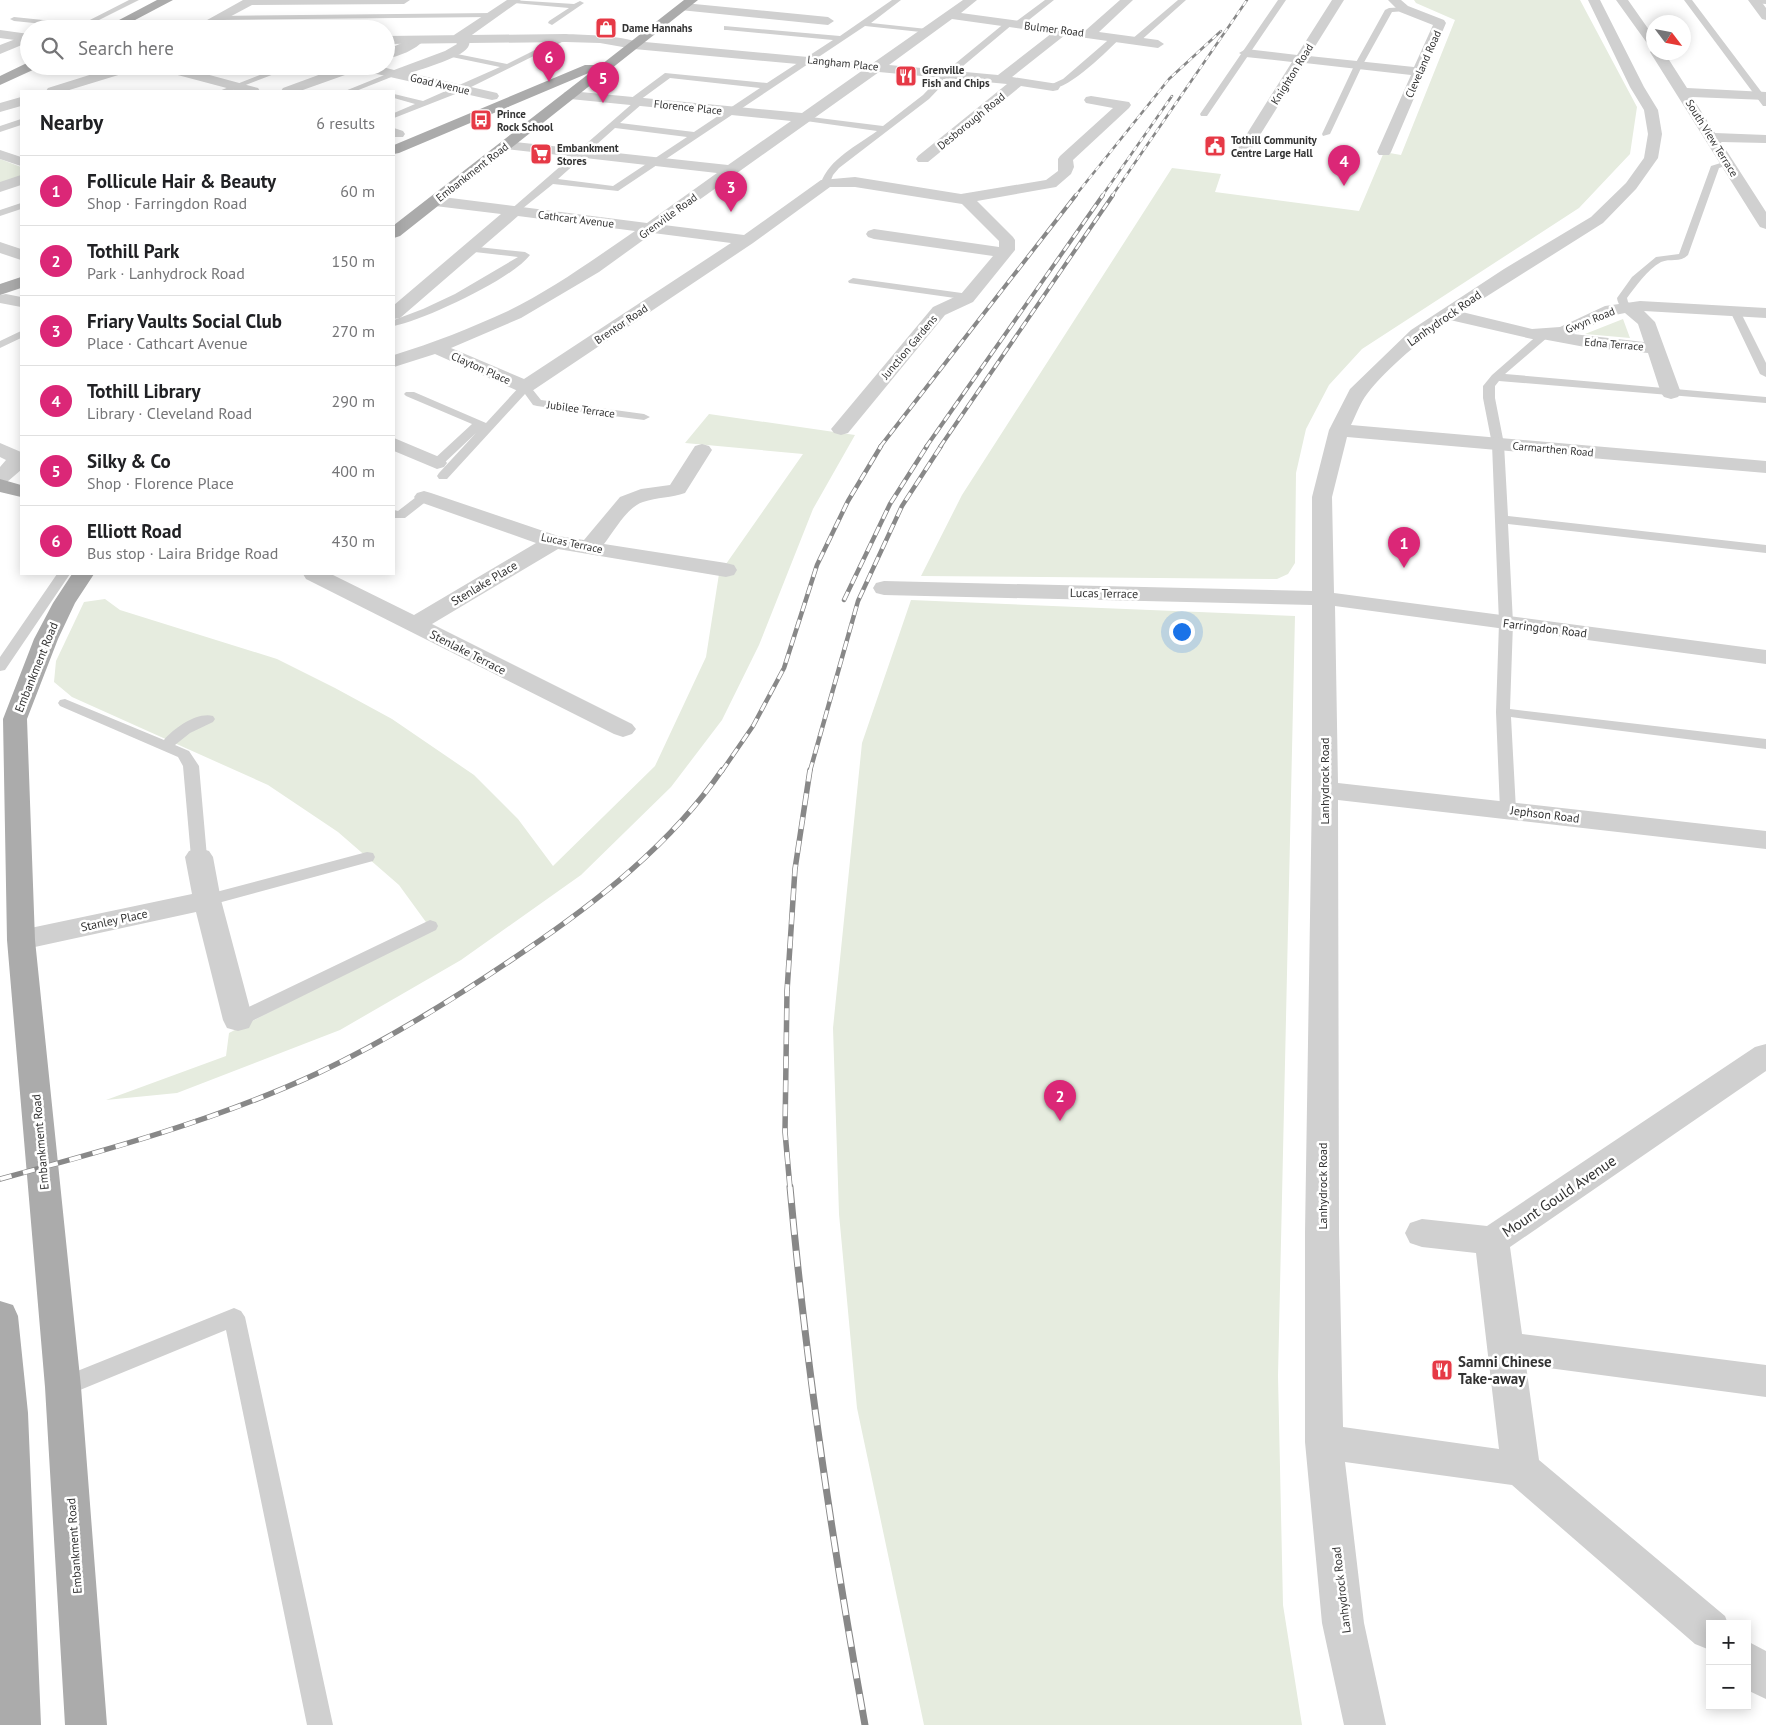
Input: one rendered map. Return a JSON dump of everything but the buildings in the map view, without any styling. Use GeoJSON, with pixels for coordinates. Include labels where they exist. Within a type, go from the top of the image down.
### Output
{"type":"FeatureCollection","features":[{"type":"Feature","properties":{"kind":"main road"},"geometry":{"type":"LineString","coordinates":[[127,20],[168,0]]}},
{"type":"Feature","properties":{"kind":"main road"},"geometry":{"type":"LineString","coordinates":[[580,71],[618,43],[684,2]]}},
{"type":"Feature","properties":{"kind":"main road","name":"Embankment Road"},"geometry":{"type":"LineString","coordinates":[[395,233],[634,45],[684,2]]}},
{"type":"Feature","properties":{"kind":"main road"},"geometry":{"type":"LineString","coordinates":[[395,150],[580,71],[615,59]]}},
{"type":"Feature","properties":{"kind":"main road"},"geometry":{"type":"LineString","coordinates":[[0,81],[20,71]]}},
{"type":"Feature","properties":{"kind":"main road"},"geometry":{"type":"LineString","coordinates":[[9,297],[20,283]]}},
{"type":"Feature","properties":{"kind":"main road"},"geometry":{"type":"LineString","coordinates":[[0,485],[20,490]]}},
{"type":"Feature","properties":{"kind":"main road","name":"Embankment Road"},"geometry":{"type":"LineString","coordinates":[[82,575],[64,603],[7,710],[21,940],[63,1387],[86,1725]]}},
{"type":"Feature","properties":{"kind":"main road"},"geometry":{"type":"LineString","coordinates":[[0,1316],[9,1413],[20,1725]]}},
{"type":"Feature","properties":{"kind":"street"},"geometry":{"type":"LineString","coordinates":[[213,20],[250,1],[404,0]]}},
{"type":"Feature","properties":{"kind":"street"},"geometry":{"type":"LineString","coordinates":[[395,74],[450,54],[463,45],[461,38],[490,15],[514,0]]}},
{"type":"Feature","properties":{"kind":"street","name":"Grenville Road"},"geometry":{"type":"LineString","coordinates":[[395,361],[436,348],[515,314],[558,290],[650,228],[971,0]]}},
{"type":"Feature","properties":{"kind":"street"},"geometry":{"type":"LineString","coordinates":[[1088,34],[1127,0]]}},
{"type":"Feature","properties":{"kind":"street","name":"Knighton Road"},"geometry":{"type":"LineString","coordinates":[[1245,148],[1338,0]]}},
{"type":"Feature","properties":{"kind":"street","name":"Cleveland Road"},"geometry":{"type":"LineString","coordinates":[[1384,152],[1440,23],[1404,8],[1394,0]]}},
{"type":"Feature","properties":{"kind":"street","name":"Lanhydrock Road"},"geometry":{"type":"LineString","coordinates":[[1365,1725],[1343,1623],[1324,1442],[1322,1223],[1325,790],[1322,497],[1339,430],[1357,393],[1369,380],[1417,334],[1510,273],[1597,220],[1631,186],[1651,158],[1656,134],[1651,110],[1633,79],[1594,0]]}},
{"type":"Feature","properties":{"kind":"street"},"geometry":{"type":"LineString","coordinates":[[1622,0],[1646,35]]}},
{"type":"Feature","properties":{"kind":"street"},"geometry":{"type":"LineString","coordinates":[[1758,1],[1766,16]]}},
{"type":"Feature","properties":{"kind":"street"},"geometry":{"type":"LineString","coordinates":[[684,2],[828,21]]}},
{"type":"Feature","properties":{"kind":"street"},"geometry":{"type":"LineString","coordinates":[[809,19],[822,6]]}},
{"type":"Feature","properties":{"kind":"street","name":"Bulmer Road"},"geometry":{"type":"LineString","coordinates":[[950,15],[1158,44]]}},
{"type":"Feature","properties":{"kind":"street","name":"Desborough Road"},"geometry":{"type":"LineString","coordinates":[[1001,78],[1062,31]]}},
{"type":"Feature","properties":{"kind":"street"},"geometry":{"type":"LineString","coordinates":[[0,34],[20,36]]}},
{"type":"Feature","properties":{"kind":"street","name":"Langham Place"},"geometry":{"type":"LineString","coordinates":[[395,40],[566,38],[1001,78],[1053,87]]}},
{"type":"Feature","properties":{"kind":"street"},"geometry":{"type":"LineString","coordinates":[[395,52],[410,46],[418,40]]}},
{"type":"Feature","properties":{"kind":"street"},"geometry":{"type":"LineString","coordinates":[[0,50],[20,41]]}},
{"type":"Feature","properties":{"kind":"street"},"geometry":{"type":"LineString","coordinates":[[1246,53],[1419,72]]}},
{"type":"Feature","properties":{"kind":"street","name":"South View Terrace"},"geometry":{"type":"LineString","coordinates":[[1662,60],[1766,224]]}},
{"type":"Feature","properties":{"kind":"street","name":"Goad Avenue"},"geometry":{"type":"LineString","coordinates":[[395,74],[492,96]]}},
{"type":"Feature","properties":{"kind":"street"},"geometry":{"type":"LineString","coordinates":[[56,90],[104,75]]}},
{"type":"Feature","properties":{"kind":"street"},"geometry":{"type":"LineString","coordinates":[[193,75],[249,90]]}},
{"type":"Feature","properties":{"kind":"street"},"geometry":{"type":"LineString","coordinates":[[291,90],[332,75]]}},
{"type":"Feature","properties":{"kind":"street","name":"Desborough Road"},"geometry":{"type":"LineString","coordinates":[[923,159],[1018,82]]}},
{"type":"Feature","properties":{"kind":"street"},"geometry":{"type":"LineString","coordinates":[[821,186],[855,182],[965,198],[1051,184],[1063,176],[1067,167],[1065,159],[1101,128],[1137,92]]}},
{"type":"Feature","properties":{"kind":"street"},"geometry":{"type":"LineString","coordinates":[[1683,92],[1764,98]]}},
{"type":"Feature","properties":{"kind":"street","name":"Florence Place"},"geometry":{"type":"LineString","coordinates":[[570,94],[806,118]]}},
{"type":"Feature","properties":{"kind":"street"},"geometry":{"type":"LineString","coordinates":[[1091,100],[1124,105]]}},
{"type":"Feature","properties":{"kind":"street"},"geometry":{"type":"LineString","coordinates":[[0,108],[20,101]]}},
{"type":"Feature","properties":{"kind":"street"},"geometry":{"type":"LineString","coordinates":[[1712,137],[1766,139]]}},
{"type":"Feature","properties":{"kind":"street"},"geometry":{"type":"LineString","coordinates":[[506,145],[730,170]]}},
{"type":"Feature","properties":{"kind":"street"},"geometry":{"type":"LineString","coordinates":[[0,187],[20,180]]}},
{"type":"Feature","properties":{"kind":"street","name":"Brentor Road"},"geometry":{"type":"LineString","coordinates":[[522,386],[747,240],[821,186]]}},
{"type":"Feature","properties":{"kind":"street"},"geometry":{"type":"LineString","coordinates":[[874,234],[1004,253],[1007,250],[1008,240],[965,198]]}},
{"type":"Feature","properties":{"kind":"street","name":"Cathcart Avenue"},"geometry":{"type":"LineString","coordinates":[[435,202],[747,240]]}},
{"type":"Feature","properties":{"kind":"street"},"geometry":{"type":"LineString","coordinates":[[395,313],[514,211]]}},
{"type":"Feature","properties":{"kind":"street","name":"Junction Gardens"},"geometry":{"type":"LineString","coordinates":[[841,429],[940,311],[969,297],[1004,253]]}},
{"type":"Feature","properties":{"kind":"street","name":"Gwyn Road"},"geometry":{"type":"LineString","coordinates":[[1447,314],[1532,334],[1544,334],[1563,332],[1610,310],[1629,308],[1651,306],[1766,313]]}},
{"type":"Feature","properties":{"kind":"street"},"geometry":{"type":"LineString","coordinates":[[1629,308],[1646,322],[1671,393]]}},
{"type":"Feature","properties":{"kind":"street","name":"Edna Terrace"},"geometry":{"type":"LineString","coordinates":[[1544,334],[1585,342],[1655,348]]}},
{"type":"Feature","properties":{"kind":"street","name":"Clayton Place"},"geometry":{"type":"LineString","coordinates":[[436,348],[522,386]]}},
{"type":"Feature","properties":{"kind":"street","name":"Carmarthen Road"},"geometry":{"type":"LineString","coordinates":[[1339,430],[1766,467]]}},
{"type":"Feature","properties":{"kind":"street"},"geometry":{"type":"LineString","coordinates":[[395,445],[440,469]]}},
{"type":"Feature","properties":{"kind":"street"},"geometry":{"type":"LineString","coordinates":[[0,449],[17,458],[15,465],[0,478]]}},
{"type":"Feature","properties":{"kind":"street"},"geometry":{"type":"LineString","coordinates":[[589,548],[627,501],[641,495],[669,492],[678,489],[702,450]]}},
{"type":"Feature","properties":{"kind":"street","name":"Lucas Terrace"},"geometry":{"type":"LineString","coordinates":[[424,497],[554,542],[726,570]]}},
{"type":"Feature","properties":{"kind":"street","name":"Stenlake Place"},"geometry":{"type":"LineString","coordinates":[[414,625],[554,542]]}},
{"type":"Feature","properties":{"kind":"street","name":"Stenlake Terrace"},"geometry":{"type":"LineString","coordinates":[[316,575],[623,729]]}},
{"type":"Feature","properties":{"kind":"street","name":"Lucas Terrace"},"geometry":{"type":"LineString","coordinates":[[884,588],[1324,598]]}},
{"type":"Feature","properties":{"kind":"street","name":"Farringdon Road"},"geometry":{"type":"LineString","coordinates":[[1324,598],[1766,657]]}},
{"type":"Feature","properties":{"kind":"street","name":"Jephson Road"},"geometry":{"type":"LineString","coordinates":[[1325,790],[1766,840]]}},
{"type":"Feature","properties":{"kind":"street"},"geometry":{"type":"LineString","coordinates":[[199,857],[207,900],[238,1020]]}},
{"type":"Feature","properties":{"kind":"street","name":"Stanley Place"},"geometry":{"type":"LineString","coordinates":[[21,940],[207,900]]}},
{"type":"Feature","properties":{"kind":"street","name":"Mount Gould Avenue"},"geometry":{"type":"LineString","coordinates":[[1521,1469],[1492,1241],[1766,1056]]}},
{"type":"Feature","properties":{"kind":"street"},"geometry":{"type":"LineString","coordinates":[[1422,1233],[1492,1241]]}},
{"type":"Feature","properties":{"kind":"street"},"geometry":{"type":"LineString","coordinates":[[1506,1347],[1766,1381]]}},
{"type":"Feature","properties":{"kind":"street"},"geometry":{"type":"LineString","coordinates":[[1324,1442],[1521,1469],[1706,1627]]}},
{"type":"Feature","properties":{"kind":"street"},"geometry":{"type":"LineString","coordinates":[[1751,1665],[1766,1678]]}},
{"type":"Feature","properties":{"kind":"lane"},"geometry":{"type":"LineString","coordinates":[[95,20],[135,0]]}},
{"type":"Feature","properties":{"kind":"lane"},"geometry":{"type":"LineString","coordinates":[[514,0],[576,6]]}},
{"type":"Feature","properties":{"kind":"lane"},"geometry":{"type":"LineString","coordinates":[[552,23],[584,0]]}},
{"type":"Feature","properties":{"kind":"lane"},"geometry":{"type":"LineString","coordinates":[[552,181],[615,189],[695,134],[811,60],[897,0]]}},
{"type":"Feature","properties":{"kind":"lane"},"geometry":{"type":"LineString","coordinates":[[821,186],[836,166],[926,97],[948,74],[1013,24],[1050,0]]}},
{"type":"Feature","properties":{"kind":"lane"},"geometry":{"type":"LineString","coordinates":[[1135,41],[1182,0]]}},
{"type":"Feature","properties":{"kind":"lane"},"geometry":{"type":"LineString","coordinates":[[1204,114],[1282,0]]}},
{"type":"Feature","properties":{"kind":"lane"},"geometry":{"type":"LineString","coordinates":[[1688,0],[1764,98]]}},
{"type":"Feature","properties":{"kind":"lane"},"geometry":{"type":"LineString","coordinates":[[1326,134],[1358,66],[1389,10],[1404,8]]}},
{"type":"Feature","properties":{"kind":"lane"},"geometry":{"type":"LineString","coordinates":[[217,18],[490,15]]}},
{"type":"Feature","properties":{"kind":"lane"},"geometry":{"type":"LineString","coordinates":[[14,19],[24,20]]}},
{"type":"Feature","properties":{"kind":"lane"},"geometry":{"type":"LineString","coordinates":[[864,24],[926,32]]}},
{"type":"Feature","properties":{"kind":"lane"},"geometry":{"type":"LineString","coordinates":[[727,28],[842,39]]}},
{"type":"Feature","properties":{"kind":"lane"},"geometry":{"type":"LineString","coordinates":[[395,116],[460,89],[566,38]]}},
{"type":"Feature","properties":{"kind":"lane"},"geometry":{"type":"LineString","coordinates":[[1053,87],[1066,81],[1117,38]]}},
{"type":"Feature","properties":{"kind":"lane"},"geometry":{"type":"LineString","coordinates":[[450,54],[507,66]]}},
{"type":"Feature","properties":{"kind":"lane"},"geometry":{"type":"LineString","coordinates":[[226,90],[268,75]]}},
{"type":"Feature","properties":{"kind":"lane"},"geometry":{"type":"LineString","coordinates":[[352,90],[392,75]]}},
{"type":"Feature","properties":{"kind":"lane"},"geometry":{"type":"LineString","coordinates":[[514,211],[552,181],[613,125],[636,101],[668,75],[768,86]]}},
{"type":"Feature","properties":{"kind":"lane"},"geometry":{"type":"LineString","coordinates":[[360,87],[371,90]]}},
{"type":"Feature","properties":{"kind":"lane"},"geometry":{"type":"LineString","coordinates":[[395,96],[423,104]]}},
{"type":"Feature","properties":{"kind":"lane"},"geometry":{"type":"LineString","coordinates":[[806,118],[884,129]]}},
{"type":"Feature","properties":{"kind":"lane"},"geometry":{"type":"LineString","coordinates":[[0,129],[20,122]]}},
{"type":"Feature","properties":{"kind":"lane"},"geometry":{"type":"LineString","coordinates":[[613,125],[695,134]]}},
{"type":"Feature","properties":{"kind":"lane"},"geometry":{"type":"LineString","coordinates":[[1629,308],[1623,303],[1622,298],[1636,279],[1659,259],[1680,258],[1683,255],[1715,166],[1727,164]]}},
{"type":"Feature","properties":{"kind":"lane"},"geometry":{"type":"LineString","coordinates":[[0,213],[20,206]]}},
{"type":"Feature","properties":{"kind":"lane"},"geometry":{"type":"LineString","coordinates":[[395,323],[417,317],[445,303],[519,262],[525,255],[469,249]]}},
{"type":"Feature","properties":{"kind":"lane"},"geometry":{"type":"LineString","coordinates":[[852,281],[969,297]]}},
{"type":"Feature","properties":{"kind":"lane"},"geometry":{"type":"LineString","coordinates":[[1735,311],[1766,374]]}},
{"type":"Feature","properties":{"kind":"lane"},"geometry":{"type":"LineString","coordinates":[[1508,810],[1503,712],[1506,623],[1498,444],[1489,398],[1489,386],[1496,377],[1544,334]]}},
{"type":"Feature","properties":{"kind":"lane"},"geometry":{"type":"LineString","coordinates":[[0,345],[20,335]]}},
{"type":"Feature","properties":{"kind":"lane"},"geometry":{"type":"LineString","coordinates":[[1496,377],[1766,400]]}},
{"type":"Feature","properties":{"kind":"lane"},"geometry":{"type":"LineString","coordinates":[[440,469],[480,423],[522,386]]}},
{"type":"Feature","properties":{"kind":"lane","name":"Jubilee Terrace"},"geometry":{"type":"LineString","coordinates":[[522,386],[537,403],[644,417]]}},
{"type":"Feature","properties":{"kind":"lane","name":"Brentor Road"},"geometry":{"type":"LineString","coordinates":[[440,469],[522,386]]}},
{"type":"Feature","properties":{"kind":"lane"},"geometry":{"type":"LineString","coordinates":[[410,394],[480,423]]}},
{"type":"Feature","properties":{"kind":"lane"},"geometry":{"type":"LineString","coordinates":[[395,514],[401,515],[424,497]]}},
{"type":"Feature","properties":{"kind":"lane"},"geometry":{"type":"LineString","coordinates":[[1501,519],[1766,549]]}},
{"type":"Feature","properties":{"kind":"lane","name":"Embankment Road"},"geometry":{"type":"LineString","coordinates":[[0,667],[62,575]]}},
{"type":"Feature","properties":{"kind":"lane"},"geometry":{"type":"LineString","coordinates":[[66,703],[184,754],[191,766],[199,857]]}},
{"type":"Feature","properties":{"kind":"lane"},"geometry":{"type":"LineString","coordinates":[[1503,712],[1766,744]]}},
{"type":"Feature","properties":{"kind":"lane"},"geometry":{"type":"LineString","coordinates":[[166,746],[182,731],[208,719]]}},
{"type":"Feature","properties":{"kind":"lane"},"geometry":{"type":"LineString","coordinates":[[207,900],[367,857]]}},
{"type":"Feature","properties":{"kind":"lane"},"geometry":{"type":"LineString","coordinates":[[238,1020],[430,926]]}},
{"type":"Feature","properties":{"kind":"lane"},"geometry":{"type":"LineString","coordinates":[[63,1387],[234,1316],[320,1725]]}},
{"type":"Feature","properties":{"kind":"shaded area"},"geometry":{"type":"Polygon","coordinates":[[[1414,0],[1580,0],[1637,107],[1630,154],[1579,208],[1362,349],[1329,385],[1306,429],[1296,473],[1295,563],[1288,574],[1277,579],[921,576],[962,495],[1172,168],[1221,174],[1215,192],[1359,211],[1384,152],[1401,155],[1455,20],[1416,3],[1414,0]]]}},
{"type":"Feature","properties":{"kind":"shaded area"},"geometry":{"type":"Polygon","coordinates":[[[0,159],[20,167],[20,177],[0,184],[0,159]]]}},
{"type":"Feature","properties":{"kind":"shaded area"},"geometry":{"type":"Polygon","coordinates":[[[1623,319],[1630,338],[1585,334],[1623,319]]]}},
{"type":"Feature","properties":{"kind":"shaded area"},"geometry":{"type":"Polygon","coordinates":[[[709,414],[855,435],[813,509],[759,645],[722,720],[671,787],[581,875],[461,960],[340,1030],[177,1093],[106,1100],[226,1056],[229,1033],[431,929],[399,885],[338,832],[268,785],[72,697],[54,682],[56,661],[84,602],[105,599],[120,610],[277,659],[392,719],[474,775],[518,819],[553,866],[655,766],[706,657],[719,574],[803,454],[685,443],[709,414]]]}},
{"type":"Feature","properties":{"kind":"shaded area"},"geometry":{"type":"Polygon","coordinates":[[[911,600],[1295,616],[1278,1376],[1283,1605],[1302,1725],[924,1725],[857,1408],[839,1214],[833,1028],[862,743],[911,600]]]}},
{"type":"Feature","properties":{"kind":"railway"},"geometry":{"type":"LineString","coordinates":[[1112,196],[1247,0]]}},
{"type":"Feature","properties":{"kind":"railway"},"geometry":{"type":"LineString","coordinates":[[1075,196],[1169,79],[1221,31]]}},
{"type":"Feature","properties":{"kind":"railway"},"geometry":{"type":"LineString","coordinates":[[1102,196],[1172,96]]}},
{"type":"Feature","properties":{"kind":"railway"},"geometry":{"type":"LineString","coordinates":[[880,447],[1076,195]]}},
{"type":"Feature","properties":{"kind":"railway"},"geometry":{"type":"LineString","coordinates":[[926,447],[1103,195]]}},
{"type":"Feature","properties":{"kind":"railway"},"geometry":{"type":"LineString","coordinates":[[940,447],[1113,195]]}},
{"type":"Feature","properties":{"kind":"railway"},"geometry":{"type":"LineString","coordinates":[[722,771],[753,726],[784,668],[817,565],[848,501],[881,446]]}},
{"type":"Feature","properties":{"kind":"railway"},"geometry":{"type":"LineString","coordinates":[[844,600],[890,504],[927,446]]}},
{"type":"Feature","properties":{"kind":"railway"},"geometry":{"type":"LineString","coordinates":[[810,771],[858,601],[902,506],[941,446]]}},
{"type":"Feature","properties":{"kind":"railway"},"geometry":{"type":"LineString","coordinates":[[0,1179],[81,1157],[201,1120],[280,1090],[318,1073],[397,1032],[498,969],[551,933],[605,892],[680,823],[722,770]]}},
{"type":"Feature","properties":{"kind":"railway"},"geometry":{"type":"LineString","coordinates":[[790,1188],[785,1132],[787,991],[795,869],[810,770]]}},
{"type":"Feature","properties":{"kind":"railway"},"geometry":{"type":"LineString","coordinates":[[790,1187],[821,1457],[865,1725]]}},
{"type":"Feature","properties":{"kind":"place","name":"Dame Hannahs"},"geometry":{"type":"Point","coordinates":[606,28]}},
{"type":"Feature","properties":{"kind":"place","name":"Grenville Fish and Chips"},"geometry":{"type":"Point","coordinates":[906,76]}},
{"type":"Feature","properties":{"kind":"place","name":"Elliott Road"},"geometry":{"type":"Point","coordinates":[549,82]}},
{"type":"Feature","properties":{"kind":"place","name":"Silky & Co"},"geometry":{"type":"Point","coordinates":[603,103]}},
{"type":"Feature","properties":{"kind":"place","name":"Prince Rock School"},"geometry":{"type":"Point","coordinates":[481,120]}},
{"type":"Feature","properties":{"kind":"place","name":"Tothill Community Centre Large Hall"},"geometry":{"type":"Point","coordinates":[1215,146]}},
{"type":"Feature","properties":{"kind":"place","name":"Embankment Stores"},"geometry":{"type":"Point","coordinates":[541,154]}},
{"type":"Feature","properties":{"kind":"place","name":"Tothill Library"},"geometry":{"type":"Point","coordinates":[1344,186]}},
{"type":"Feature","properties":{"kind":"place","name":"Friary Vaults Social Club"},"geometry":{"type":"Point","coordinates":[731,212]}},
{"type":"Feature","properties":{"kind":"place","name":"Follicule Hair & Beauty"},"geometry":{"type":"Point","coordinates":[1404,568]}},
{"type":"Feature","properties":{"kind":"place","name":"Tothill Park"},"geometry":{"type":"Point","coordinates":[1060,1121]}},
{"type":"Feature","properties":{"kind":"place","name":"Samni Chinese Take-away"},"geometry":{"type":"Point","coordinates":[1442,1370]}}]}
